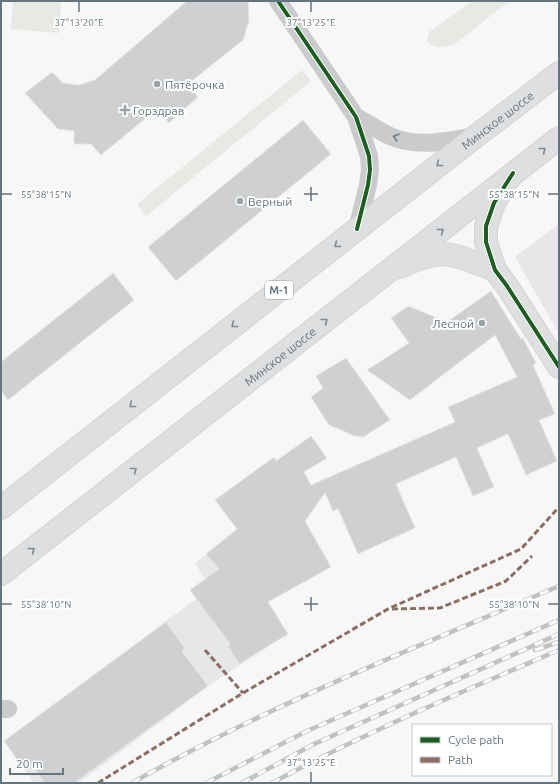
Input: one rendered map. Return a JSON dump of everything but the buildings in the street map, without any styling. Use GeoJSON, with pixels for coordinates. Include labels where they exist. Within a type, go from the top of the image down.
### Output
{"type":"FeatureCollection","features":[{"type":"Feature","properties":{"kind":"main road","name":"Минское шоссе"},"geometry":{"type":"LineString","coordinates":[[1,508],[357,228],[559,73]]}},
{"type":"Feature","properties":{"kind":"main road","name":"Минское шоссе"},"geometry":{"type":"LineString","coordinates":[[1,574],[559,138]]}},
{"type":"Feature","properties":{"kind":"main road"},"geometry":{"type":"LineString","coordinates":[[513,173],[494,203],[486,226],[486,242],[495,270],[507,286],[559,367]]}},
{"type":"Feature","properties":{"kind":"main road"},"geometry":{"type":"LineString","coordinates":[[388,272],[418,258],[431,254],[444,253],[452,254],[495,270]]}},
{"type":"Feature","properties":{"kind":"street"},"geometry":{"type":"LineString","coordinates":[[278,1],[356,117],[369,156],[370,170],[368,185],[357,228]]}},
{"type":"Feature","properties":{"kind":"street"},"geometry":{"type":"LineString","coordinates":[[356,117],[392,137],[413,142],[438,143],[476,136]]}},
{"type":"Feature","properties":{"kind":"shaded area"},"geometry":{"type":"Polygon","coordinates":[[[13,1],[61,1],[59,33],[11,29],[13,1]]]}},
{"type":"Feature","properties":{"kind":"shaded area"},"geometry":{"type":"Polygon","coordinates":[[[472,1],[510,1],[453,45],[439,47],[427,41],[429,32],[472,1]]]}},
{"type":"Feature","properties":{"kind":"shaded area"},"geometry":{"type":"Polygon","coordinates":[[[302,70],[311,81],[146,216],[137,204],[302,70]]]}},
{"type":"Feature","properties":{"kind":"shaded area"},"geometry":{"type":"Polygon","coordinates":[[[559,224],[559,334],[515,257],[559,224]]]}},
{"type":"Feature","properties":{"kind":"shaded area"},"geometry":{"type":"Polygon","coordinates":[[[220,542],[267,599],[288,634],[208,686],[79,783],[34,783],[4,741],[196,599],[190,590],[205,579],[195,563],[220,542]]]}},
{"type":"Feature","properties":{"kind":"railway"},"geometry":{"type":"LineString","coordinates":[[132,783],[236,728],[343,678],[559,586]]}},
{"type":"Feature","properties":{"kind":"railway"},"geometry":{"type":"LineString","coordinates":[[206,783],[307,731],[559,620]]}},
{"type":"Feature","properties":{"kind":"railway"},"geometry":{"type":"LineString","coordinates":[[242,783],[312,745],[559,634]]}},
{"type":"Feature","properties":{"kind":"railway"},"geometry":{"type":"LineString","coordinates":[[535,650],[559,642]]}},
{"type":"Feature","properties":{"kind":"railway"},"geometry":{"type":"LineString","coordinates":[[272,783],[378,730],[559,650]]}},
{"type":"Feature","properties":{"kind":"marked path"},"geometry":{"type":"LineString","coordinates":[[98,783],[243,693],[388,609],[521,549],[559,507]]}},
{"type":"Feature","properties":{"kind":"marked path"},"geometry":{"type":"LineString","coordinates":[[392,609],[440,608],[506,581],[532,556]]}},
{"type":"Feature","properties":{"kind":"marked path"},"geometry":{"type":"LineString","coordinates":[[205,650],[243,693]]}},
{"type":"Feature","properties":{"kind":"cycle path"},"geometry":{"type":"LineString","coordinates":[[278,1],[356,117],[369,156],[370,170],[368,185],[357,229]]}},
{"type":"Feature","properties":{"kind":"cycle path"},"geometry":{"type":"LineString","coordinates":[[513,173],[494,203],[486,226],[486,242],[495,270],[507,286],[559,367]]}},
{"type":"Feature","properties":{"kind":"place","name":"Пятёрочка"},"geometry":{"type":"Point","coordinates":[157,84]}},
{"type":"Feature","properties":{"kind":"place","name":"Горздрав"},"geometry":{"type":"Point","coordinates":[125,110]}},
{"type":"Feature","properties":{"kind":"place","name":"Верный"},"geometry":{"type":"Point","coordinates":[240,201]}},
{"type":"Feature","properties":{"kind":"place","name":"Лесной"},"geometry":{"type":"Point","coordinates":[482,323]}}]}
